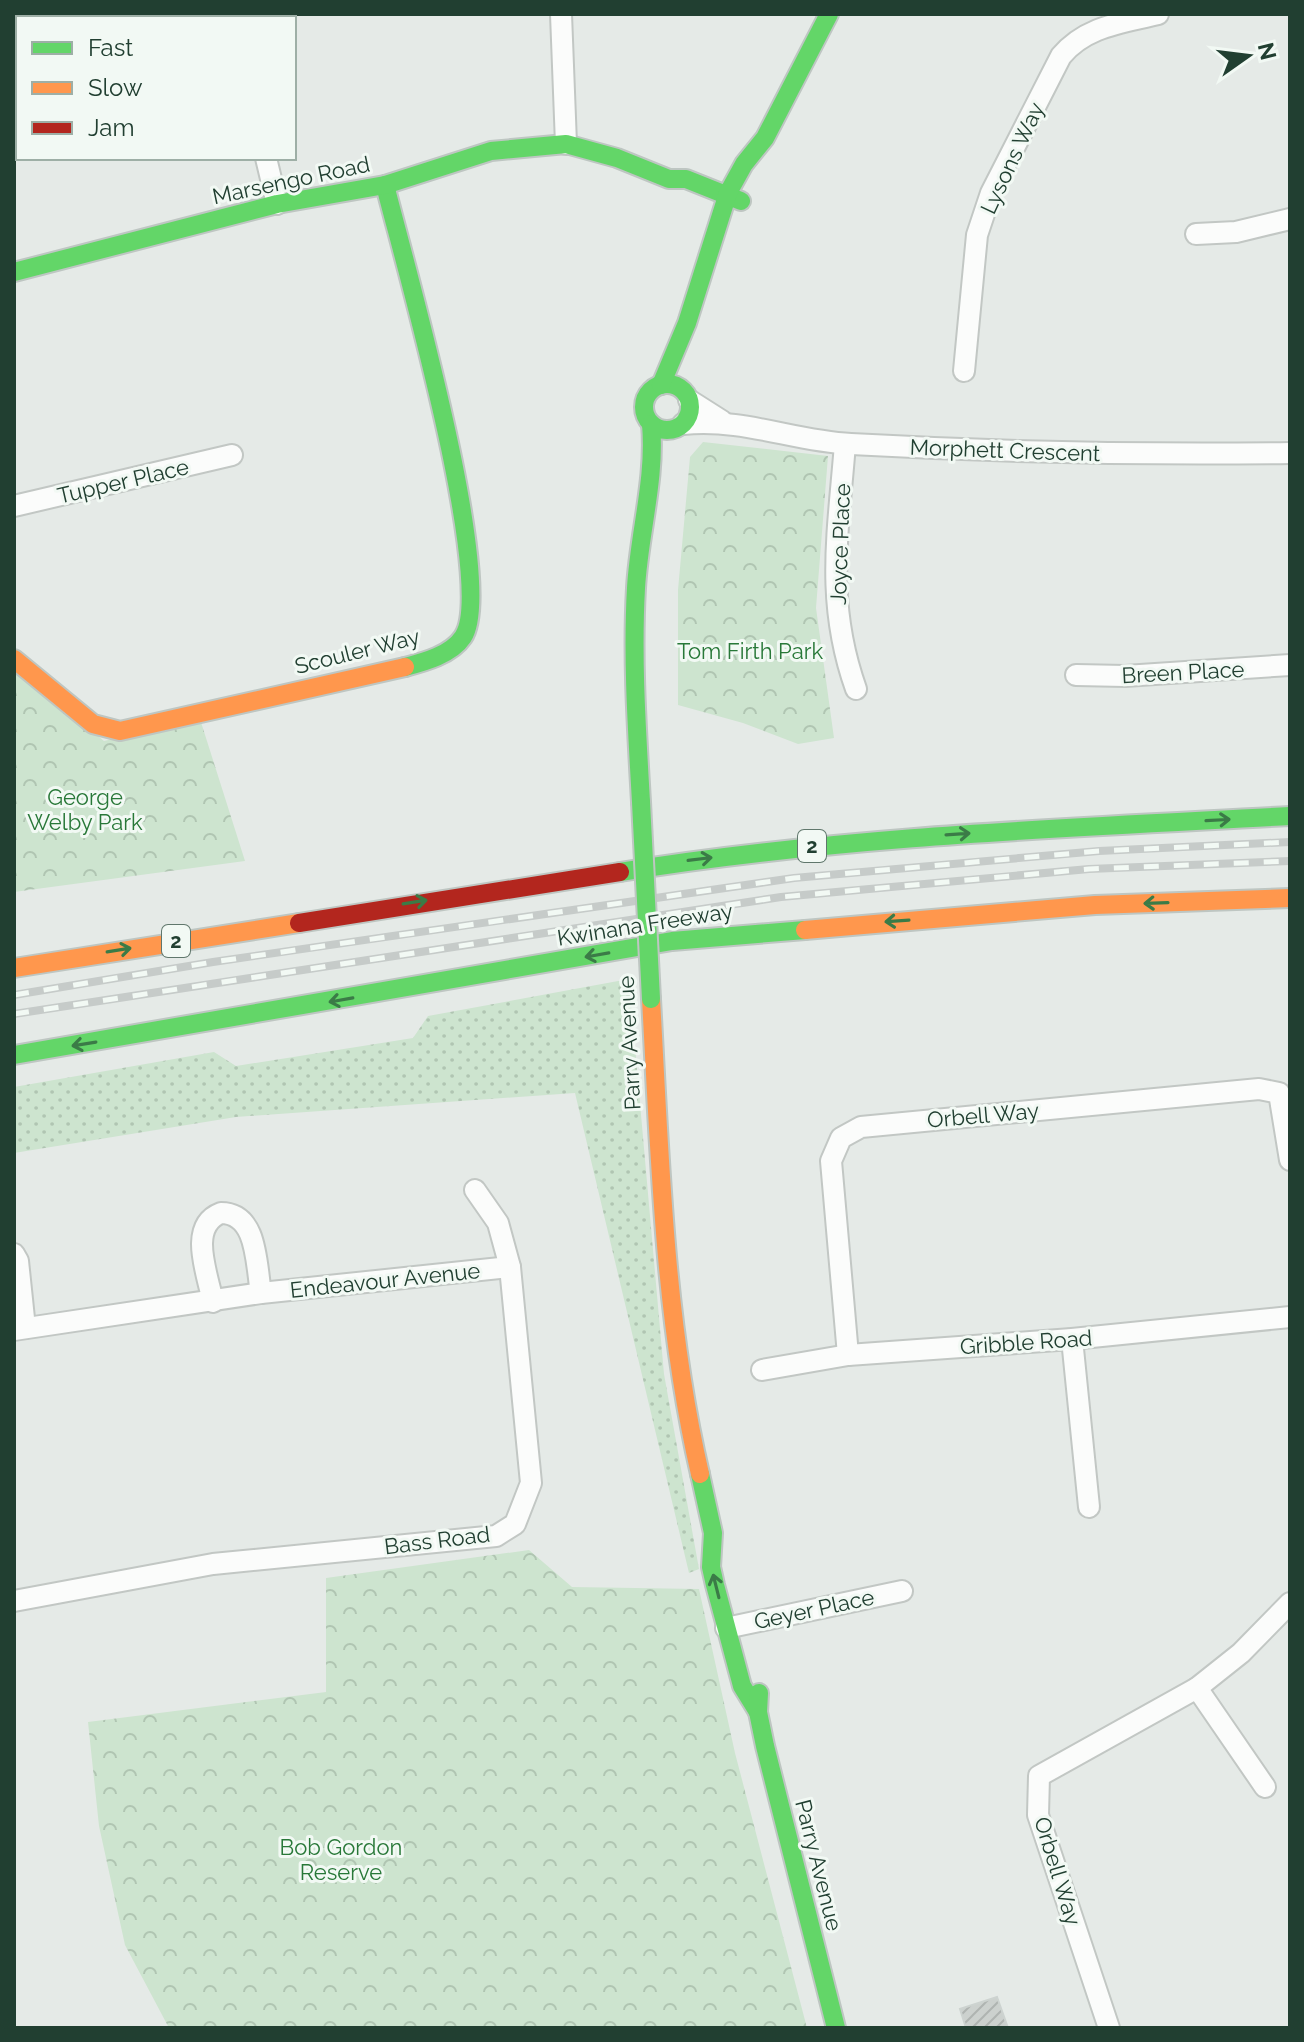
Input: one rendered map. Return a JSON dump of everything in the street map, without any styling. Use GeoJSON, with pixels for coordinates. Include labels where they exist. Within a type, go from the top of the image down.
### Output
{"type":"FeatureCollection","features":[{"type":"Feature","properties":{"kind":"main road","name":"Parry Avenue"},"geometry":{"type":"LineString","coordinates":[[829,14],[765,138],[750,153],[715,262],[702,278],[677,358],[661,385],[645,402],[655,452],[638,556],[634,669],[668,1293],[683,1400],[713,1533],[711,1567],[738,1621],[760,1682],[758,1712],[836,2028]]}},
{"type":"Feature","properties":{"kind":"main road","name":"Marsengo Road"},"geometry":{"type":"LineString","coordinates":[[14,272],[277,204],[385,185],[491,151],[566,144],[617,158],[669,179],[677,192],[731,206]]}},
{"type":"Feature","properties":{"kind":"main road","name":"Scouler Way"},"geometry":{"type":"LineString","coordinates":[[14,659],[93,724],[120,731],[430,661],[463,638],[473,608],[473,574],[446,427],[385,185]]}},
{"type":"Feature","properties":{"kind":"main road","name":"Parry Avenue"},"geometry":{"type":"LineString","coordinates":[[655,452],[689,413],[677,358]]}},
{"type":"Feature","properties":{"kind":"main road"},"geometry":{"type":"LineString","coordinates":[[661,385],[686,395]]}},
{"type":"Feature","properties":{"kind":"main road"},"geometry":{"type":"LineString","coordinates":[[651,424],[662,430],[679,427]]}},
{"type":"Feature","properties":{"kind":"main road","name":"2"},"geometry":{"type":"LineString","coordinates":[[14,968],[687,861],[956,834],[1290,816]]}},
{"type":"Feature","properties":{"kind":"main road","name":"Kwinana Freeway"},"geometry":{"type":"LineString","coordinates":[[14,1055],[672,941],[1095,905],[1290,898]]}},
{"type":"Feature","properties":{"kind":"main road","name":"Parry Avenue"},"geometry":{"type":"LineString","coordinates":[[713,1533],[730,1562]]}},
{"type":"Feature","properties":{"kind":"street"},"geometry":{"type":"LineString","coordinates":[[561,14],[566,144]]}},
{"type":"Feature","properties":{"kind":"street","name":"Lysons Way"},"geometry":{"type":"LineString","coordinates":[[964,371],[977,235],[991,193],[1061,56],[1070,45],[1097,29],[1158,14]]}},
{"type":"Feature","properties":{"kind":"street"},"geometry":{"type":"LineString","coordinates":[[266,160],[277,204]]}},
{"type":"Feature","properties":{"kind":"street"},"geometry":{"type":"LineString","coordinates":[[1196,234],[1236,232],[1290,219]]}},
{"type":"Feature","properties":{"kind":"street","name":"Morphett Crescent"},"geometry":{"type":"LineString","coordinates":[[686,395],[722,421]]}},
{"type":"Feature","properties":{"kind":"street","name":"Morphett Crescent"},"geometry":{"type":"LineString","coordinates":[[679,427],[722,421],[845,444],[956,450],[1290,453]]}},
{"type":"Feature","properties":{"kind":"street","name":"Joyce Place"},"geometry":{"type":"LineString","coordinates":[[845,444],[834,596],[842,650],[856,689]]}},
{"type":"Feature","properties":{"kind":"street","name":"Tupper Place"},"geometry":{"type":"LineString","coordinates":[[14,506],[232,455]]}},
{"type":"Feature","properties":{"kind":"street","name":"Breen Place"},"geometry":{"type":"LineString","coordinates":[[1076,675],[1125,676],[1290,665]]}},
{"type":"Feature","properties":{"kind":"street","name":"Orbell Way"},"geometry":{"type":"LineString","coordinates":[[848,1355],[831,1161],[841,1138],[861,1127],[1259,1089],[1279,1093],[1290,1160]]}},
{"type":"Feature","properties":{"kind":"street","name":"Bass Road"},"geometry":{"type":"LineString","coordinates":[[14,1601],[213,1564],[496,1536],[515,1524],[531,1483],[510,1267],[498,1223],[475,1190]]}},
{"type":"Feature","properties":{"kind":"street","name":"Endeavour Avenue"},"geometry":{"type":"LineString","coordinates":[[213,1302],[201,1237],[207,1221],[221,1213],[237,1216],[249,1228],[261,1293]]}},
{"type":"Feature","properties":{"kind":"street","name":"Endeavour Avenue"},"geometry":{"type":"LineString","coordinates":[[14,1254],[18,1261],[20,1329],[261,1293],[510,1267]]}},
{"type":"Feature","properties":{"kind":"street","name":"Gribble Road"},"geometry":{"type":"LineString","coordinates":[[762,1370],[848,1355],[1072,1339],[1290,1317]]}},
{"type":"Feature","properties":{"kind":"street"},"geometry":{"type":"LineString","coordinates":[[1072,1339],[1089,1507]]}},
{"type":"Feature","properties":{"kind":"street","name":"Geyer Place"},"geometry":{"type":"LineString","coordinates":[[738,1621],[902,1591]]}},
{"type":"Feature","properties":{"kind":"street","name":"Orbell Way"},"geometry":{"type":"LineString","coordinates":[[1109,2028],[1038,1815],[1039,1776],[1197,1688],[1241,1653],[1290,1603]]}},
{"type":"Feature","properties":{"kind":"street"},"geometry":{"type":"LineString","coordinates":[[1197,1688],[1265,1787]]}},
{"type":"Feature","properties":{"kind":"green space","name":"Tom Firth Park"},"geometry":{"type":"Polygon","coordinates":[[[703,442],[828,456],[816,608],[834,738],[798,744],[743,723],[678,705],[678,590],[690,457],[703,442]]]}},
{"type":"Feature","properties":{"kind":"green space","name":"George Welby Park"},"geometry":{"type":"Polygon","coordinates":[[[14,668],[104,741],[200,719],[245,861],[14,892],[14,668]]]}},
{"type":"Feature","properties":{"kind":"green space"},"geometry":{"type":"Polygon","coordinates":[[[629,979],[664,1374],[699,1569],[689,1573],[575,1093],[236,1117],[14,1153],[14,1087],[214,1052],[236,1066],[413,1038],[428,1016],[629,979]]]}},
{"type":"Feature","properties":{"kind":"green space","name":"Bob Gordon Reserve"},"geometry":{"type":"Polygon","coordinates":[[[529,1550],[572,1587],[699,1589],[735,1753],[807,2028],[169,2028],[125,1945],[99,1826],[88,1722],[326,1692],[326,1578],[529,1550]]]}},
{"type":"Feature","properties":{"kind":"building"},"geometry":{"type":"Polygon","coordinates":[[[997,1997],[1008,2028],[966,2028],[960,2009],[997,1997]]]}},
{"type":"Feature","properties":{"kind":"railway"},"geometry":{"type":"LineString","coordinates":[[14,995],[213,962],[794,878],[1099,851],[1290,842]]}},
{"type":"Feature","properties":{"kind":"railway"},"geometry":{"type":"LineString","coordinates":[[14,1014],[781,897],[1089,869],[1290,861]]}},
{"type":"Feature","properties":{"kind":"traffic: fast"},"geometry":{"type":"LineString","coordinates":[[661,385],[687,323],[728,193],[744,164],[765,138],[829,14]]}},
{"type":"Feature","properties":{"kind":"traffic: fast"},"geometry":{"type":"LineString","coordinates":[[14,272],[277,204],[385,185],[491,151],[566,144],[617,158],[669,179],[686,179],[741,201]]}},
{"type":"Feature","properties":{"kind":"traffic: fast"},"geometry":{"type":"LineString","coordinates":[[385,185],[444,419],[468,555],[470,606],[463,637],[452,649],[437,657],[405,667]]}},
{"type":"Feature","properties":{"kind":"traffic: fast"},"geometry":{"type":"LineString","coordinates":[[667,384],[683,391],[690,407],[683,423],[667,430],[651,423],[644,407],[651,391],[667,384]]}},
{"type":"Feature","properties":{"kind":"traffic: fast"},"geometry":{"type":"LineString","coordinates":[[641,802],[635,615],[651,465],[651,424]]}},
{"type":"Feature","properties":{"kind":"traffic: fast"},"geometry":{"type":"LineString","coordinates":[[641,802],[651,999]]}},
{"type":"Feature","properties":{"kind":"traffic: fast"},"geometry":{"type":"LineString","coordinates":[[620,872],[871,842],[1290,816]]}},
{"type":"Feature","properties":{"kind":"traffic: fast"},"geometry":{"type":"LineString","coordinates":[[14,1055],[672,941],[805,930]]}},
{"type":"Feature","properties":{"kind":"traffic: fast"},"geometry":{"type":"LineString","coordinates":[[700,1474],[713,1533],[711,1567],[715,1585],[742,1686],[758,1712]]}},
{"type":"Feature","properties":{"kind":"traffic: fast"},"geometry":{"type":"LineString","coordinates":[[759,1693],[758,1712],[765,1746],[836,2028]]}},
{"type":"Feature","properties":{"kind":"traffic: slow"},"geometry":{"type":"LineString","coordinates":[[14,659],[93,724],[120,731],[405,667]]}},
{"type":"Feature","properties":{"kind":"traffic: slow"},"geometry":{"type":"LineString","coordinates":[[805,930],[1095,905],[1290,898]]}},
{"type":"Feature","properties":{"kind":"traffic: slow"},"geometry":{"type":"LineString","coordinates":[[14,968],[299,923]]}},
{"type":"Feature","properties":{"kind":"traffic: slow"},"geometry":{"type":"LineString","coordinates":[[651,999],[671,1297],[678,1356],[700,1474]]}},
{"type":"Feature","properties":{"kind":"traffic: jam"},"geometry":{"type":"LineString","coordinates":[[299,923],[620,872]]}}]}
